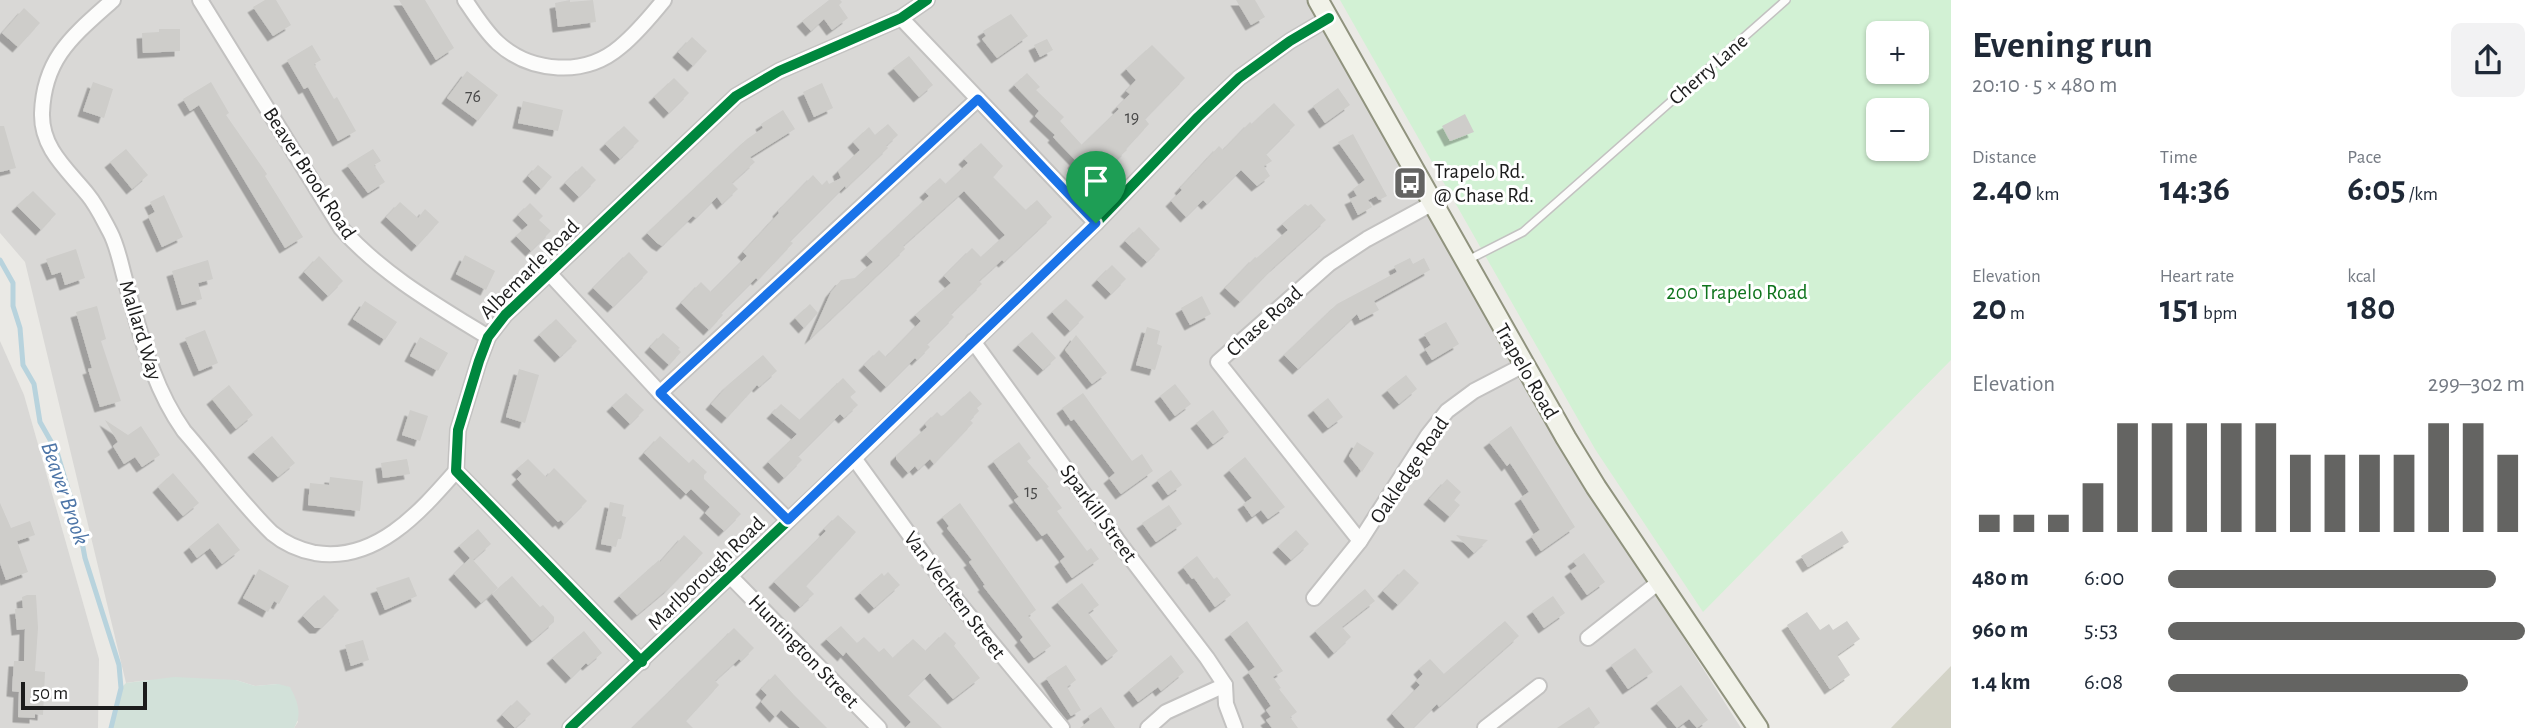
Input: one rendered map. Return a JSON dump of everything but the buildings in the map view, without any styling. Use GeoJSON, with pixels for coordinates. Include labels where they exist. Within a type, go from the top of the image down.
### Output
{"type":"FeatureCollection","features":[{"type":"Feature","properties":{"kind":"main road","name":"Trapelo Road"},"geometry":{"type":"LineString","coordinates":[[1318,0],[1596,487],[1758,728]]}},
{"type":"Feature","properties":{"kind":"street","name":"Mallard Way"},"geometry":{"type":"LineString","coordinates":[[113,0],[60,51],[51,66],[46,83],[42,117],[50,149],[97,206],[114,239],[151,372],[184,431],[273,533],[297,548],[327,555],[356,552],[386,538],[435,495],[456,471]]}},
{"type":"Feature","properties":{"kind":"street","name":"Beaver Brook Road"},"geometry":{"type":"LineString","coordinates":[[200,0],[341,228],[387,272],[488,338]]}},
{"type":"Feature","properties":{"kind":"street"},"geometry":{"type":"LineString","coordinates":[[465,0],[486,30],[511,53],[543,67],[562,68],[591,63],[606,57],[628,40],[664,0]]}},
{"type":"Feature","properties":{"kind":"street","name":"Albemarle Road"},"geometry":{"type":"LineString","coordinates":[[456,471],[458,430],[488,338],[505,314],[736,96],[779,71],[901,18],[927,0]]}},
{"type":"Feature","properties":{"kind":"street"},"geometry":{"type":"LineString","coordinates":[[901,18],[1096,223]]}},
{"type":"Feature","properties":{"kind":"street","name":"Marlborough Road"},"geometry":{"type":"LineString","coordinates":[[580,725],[729,575],[1096,223],[1239,78],[1290,41],[1329,18]]}},
{"type":"Feature","properties":{"kind":"street"},"geometry":{"type":"LineString","coordinates":[[660,393],[978,99]]}},
{"type":"Feature","properties":{"kind":"street","name":"Chase Road"},"geometry":{"type":"LineString","coordinates":[[1360,541],[1218,362],[1329,264],[1367,239],[1433,203]]}},
{"type":"Feature","properties":{"kind":"street"},"geometry":{"type":"LineString","coordinates":[[550,274],[660,393],[788,520]]}},
{"type":"Feature","properties":{"kind":"street","name":"Sparkill Street"},"geometry":{"type":"LineString","coordinates":[[973,341],[1225,685]]}},
{"type":"Feature","properties":{"kind":"street","name":"Oakledge Road"},"geometry":{"type":"LineString","coordinates":[[1314,598],[1360,541],[1428,435],[1447,411],[1474,391],[1524,365]]}},
{"type":"Feature","properties":{"kind":"street","name":"Van Vechten Street"},"geometry":{"type":"LineString","coordinates":[[854,458],[958,603],[1062,728]]}},
{"type":"Feature","properties":{"kind":"street"},"geometry":{"type":"LineString","coordinates":[[456,471],[642,662]]}},
{"type":"Feature","properties":{"kind":"street","name":"Huntington Street"},"geometry":{"type":"LineString","coordinates":[[729,575],[879,728]]}},
{"type":"Feature","properties":{"kind":"street"},"geometry":{"type":"LineString","coordinates":[[1588,638],[1659,582]]}},
{"type":"Feature","properties":{"kind":"street"},"geometry":{"type":"LineString","coordinates":[[1148,728],[1166,712],[1225,685],[1226,704],[1235,728]]}},
{"type":"Feature","properties":{"kind":"street"},"geometry":{"type":"LineString","coordinates":[[1485,728],[1539,686]]}},
{"type":"Feature","properties":{"kind":"lane","name":"Cherry Lane"},"geometry":{"type":"LineString","coordinates":[[1466,261],[1523,232],[1786,0]]}},
{"type":"Feature","properties":{"kind":"shaded area"},"geometry":{"type":"Polygon","coordinates":[[[0,0],[1308,0],[1503,349],[1590,492],[1741,728],[294,728],[298,722],[278,684],[255,686],[236,680],[147,680],[126,683],[25,262],[0,233],[0,0]]]}},
{"type":"Feature","properties":{"kind":"shaded area"},"geometry":{"type":"Polygon","coordinates":[[[0,341],[24,395],[99,659],[98,728],[0,728],[0,341]]]}},
{"type":"Feature","properties":{"kind":"shaded area"},"geometry":{"type":"Polygon","coordinates":[[[1951,666],[1951,728],[1891,728],[1951,666]]]}},
{"type":"Feature","properties":{"kind":"shaded area"},"geometry":{"type":"Polygon","coordinates":[[[174,677],[236,680],[255,686],[278,684],[290,687],[298,707],[297,723],[294,728],[111,728],[121,688],[126,683],[174,677]]]}},
{"type":"Feature","properties":{"kind":"green space","name":"200 Trapelo Road"},"geometry":{"type":"Polygon","coordinates":[[[1340,0],[1951,0],[1951,360],[1703,612],[1595,449],[1340,0]]]}},
{"type":"Feature","properties":{"kind":"waterway","name":"Beaver Brook"},"geometry":{"type":"LineString","coordinates":[[0,260],[13,283],[13,306],[20,328],[23,365],[34,384],[40,422],[57,452],[79,526],[85,558],[119,665],[121,688],[111,728]]}},
{"type":"Feature","properties":{"kind":"cycle path"},"geometry":{"type":"LineString","coordinates":[[642,662],[456,471],[458,430],[488,337],[505,315],[736,96],[779,71],[901,18],[927,0]]}},
{"type":"Feature","properties":{"kind":"cycle path"},"geometry":{"type":"LineString","coordinates":[[570,728],[1096,223],[1239,78],[1290,41],[1329,18]]}},
{"type":"Feature","properties":{"kind":"place","name":"Trapelo Rd. @ Chase Rd."},"geometry":{"type":"Point","coordinates":[1410,183]}},
{"type":"Feature","properties":{"kind":"route"},"geometry":{"type":"LineString","coordinates":[[978,99],[1096,223],[788,520],[660,393],[978,99]]}}]}
